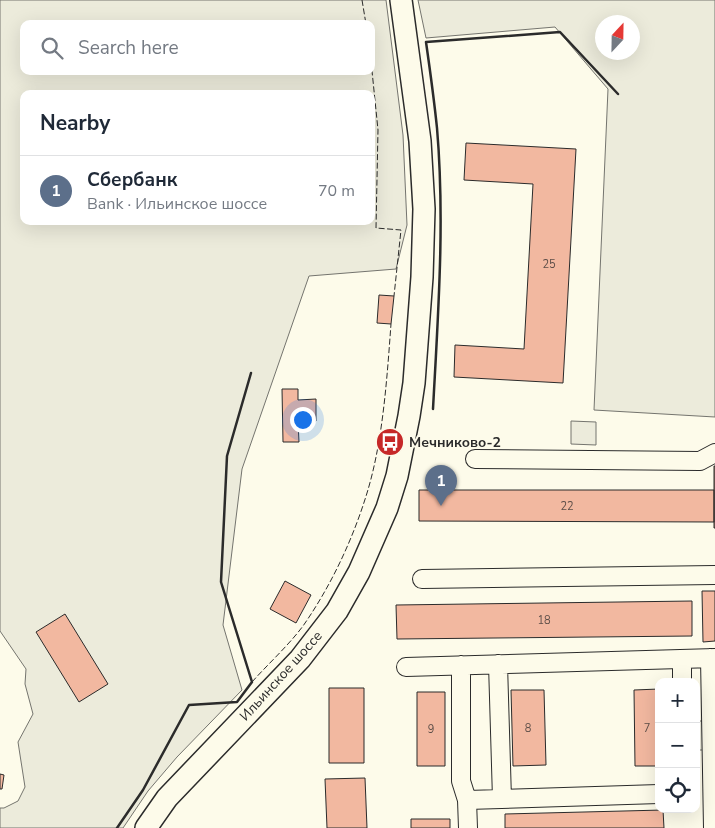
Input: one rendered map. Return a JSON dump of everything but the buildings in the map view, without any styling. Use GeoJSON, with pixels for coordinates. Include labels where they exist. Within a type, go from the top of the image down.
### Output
{"type":"FeatureCollection","features":[{"type":"Feature","properties":{"kind":"main road","name":"Ильинское шоссе"},"geometry":{"type":"LineString","coordinates":[[146,828],[167,798],[300,659],[337,611],[359,572],[387,508],[397,476],[414,382],[422,277],[424,209],[417,111],[402,0]]}},
{"type":"Feature","properties":{"kind":"lane"},"geometry":{"type":"LineString","coordinates":[[475,459],[700,461],[715,453]]}},
{"type":"Feature","properties":{"kind":"lane"},"geometry":{"type":"LineString","coordinates":[[422,579],[715,575]]}},
{"type":"Feature","properties":{"kind":"lane"},"geometry":{"type":"LineString","coordinates":[[406,667],[712,658],[708,793],[713,828]]}},
{"type":"Feature","properties":{"kind":"lane"},"geometry":{"type":"LineString","coordinates":[[682,659],[682,678]]}},
{"type":"Feature","properties":{"kind":"lane"},"geometry":{"type":"LineString","coordinates":[[498,664],[502,799]]}},
{"type":"Feature","properties":{"kind":"lane"},"geometry":{"type":"LineString","coordinates":[[461,665],[461,781],[467,800],[468,828]]}},
{"type":"Feature","properties":{"kind":"lane"},"geometry":{"type":"LineString","coordinates":[[467,800],[655,794]]}},
{"type":"Feature","properties":{"kind":"shaded area"},"geometry":{"type":"Polygon","coordinates":[[[0,0],[386,0],[403,135],[407,225],[396,269],[309,276],[242,469],[223,625],[242,690],[177,757],[148,791],[123,828],[0,828],[0,808],[18,801],[25,787],[18,742],[33,714],[25,684],[26,669],[0,631],[0,0]]]}},
{"type":"Feature","properties":{"kind":"shaded area"},"geometry":{"type":"Polygon","coordinates":[[[418,0],[715,0],[715,417],[594,410],[608,89],[555,27],[426,38],[418,0]]]}},
{"type":"Feature","properties":{"kind":"shaded area"},"geometry":{"type":"Polygon","coordinates":[[[571,421],[596,422],[596,445],[571,444],[571,421]]]}},
{"type":"Feature","properties":{"kind":"shaded area"},"geometry":{"type":"Polygon","coordinates":[[[700,721],[705,721],[706,750],[700,750],[700,721]]]}},
{"type":"Feature","properties":{"kind":"fence"},"geometry":{"type":"LineString","coordinates":[[362,0],[365,20]]}},
{"type":"Feature","properties":{"kind":"fence"},"geometry":{"type":"LineString","coordinates":[[372,75],[374,90]]}},
{"type":"Feature","properties":{"kind":"fence"},"geometry":{"type":"LineString","coordinates":[[375,100],[378,130],[376,228],[401,230],[394,296]]}},
{"type":"Feature","properties":{"kind":"fence"},"geometry":{"type":"LineString","coordinates":[[252,682],[303,626],[323,595],[355,528],[367,493],[377,452],[384,409],[391,324]]}},
{"type":"Feature","properties":{"kind":"wall"},"geometry":{"type":"LineString","coordinates":[[433,409],[441,233],[437,128],[426,42],[560,32],[618,94]]}},
{"type":"Feature","properties":{"kind":"wall"},"geometry":{"type":"LineString","coordinates":[[117,828],[143,790],[189,705],[237,702],[252,682],[221,582],[227,456],[251,373]]}},
{"type":"Feature","properties":{"kind":"place","name":"Мечниково-2"},"geometry":{"type":"Point","coordinates":[390,442]}},
{"type":"Feature","properties":{"kind":"place","name":"Сбербанк"},"geometry":{"type":"Point","coordinates":[441,506]}}]}
